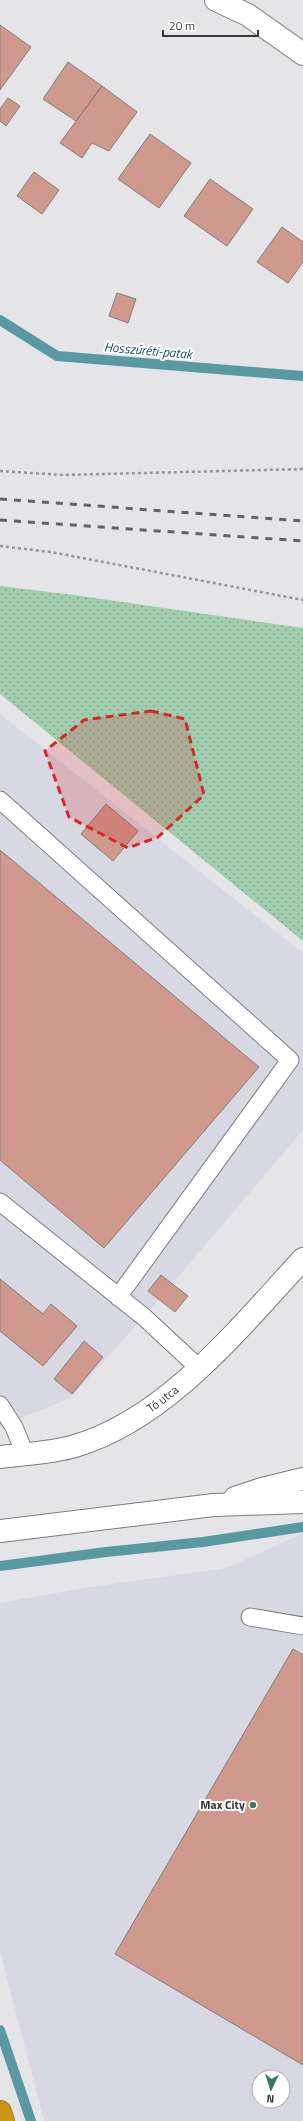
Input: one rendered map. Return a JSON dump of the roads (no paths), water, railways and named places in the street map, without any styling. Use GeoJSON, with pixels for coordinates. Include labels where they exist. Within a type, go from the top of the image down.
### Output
{"type":"FeatureCollection","features":[{"type":"Feature","properties":{"kind":"highway"},"geometry":{"type":"LineString","coordinates":[[0,2112],[3,2121]]}},
{"type":"Feature","properties":{"kind":"main road"},"geometry":{"type":"LineString","coordinates":[[216,0],[248,15],[303,54]]}},
{"type":"Feature","properties":{"kind":"main road","name":"Tó utca"},"geometry":{"type":"LineString","coordinates":[[0,1457],[74,1447],[99,1437],[151,1407],[200,1369],[295,1273],[303,1259]]}},
{"type":"Feature","properties":{"kind":"main road"},"geometry":{"type":"LineString","coordinates":[[214,1505],[262,1489],[303,1479]]}},
{"type":"Feature","properties":{"kind":"main road"},"geometry":{"type":"LineString","coordinates":[[0,1531],[214,1505],[303,1502]]}},
{"type":"Feature","properties":{"kind":"lane"},"geometry":{"type":"LineString","coordinates":[[0,800],[290,1060],[118,1297]]}},
{"type":"Feature","properties":{"kind":"lane"},"geometry":{"type":"LineString","coordinates":[[0,1202],[144,1317],[200,1369]]}},
{"type":"Feature","properties":{"kind":"lane"},"geometry":{"type":"LineString","coordinates":[[0,1405],[14,1427],[25,1454]]}},
{"type":"Feature","properties":{"kind":"lane"},"geometry":{"type":"LineString","coordinates":[[250,1617],[303,1626]]}},
{"type":"Feature","properties":{"kind":"waterway","name":"Hosszúréti-patak"},"geometry":{"type":"LineString","coordinates":[[0,320],[57,356],[303,376]]}},
{"type":"Feature","properties":{"kind":"waterway"},"geometry":{"type":"LineString","coordinates":[[0,1566],[106,1552],[203,1542],[303,1527]]}},
{"type":"Feature","properties":{"kind":"waterway"},"geometry":{"type":"LineString","coordinates":[[0,2030],[31,2121]]}},
{"type":"Feature","properties":{"kind":"railway"},"geometry":{"type":"LineString","coordinates":[[0,499],[303,521]]}},
{"type":"Feature","properties":{"kind":"railway"},"geometry":{"type":"LineString","coordinates":[[0,520],[303,541]]}},
{"type":"Feature","properties":{"kind":"place","name":"Max City"},"geometry":{"type":"Point","coordinates":[253,1805]}}]}
